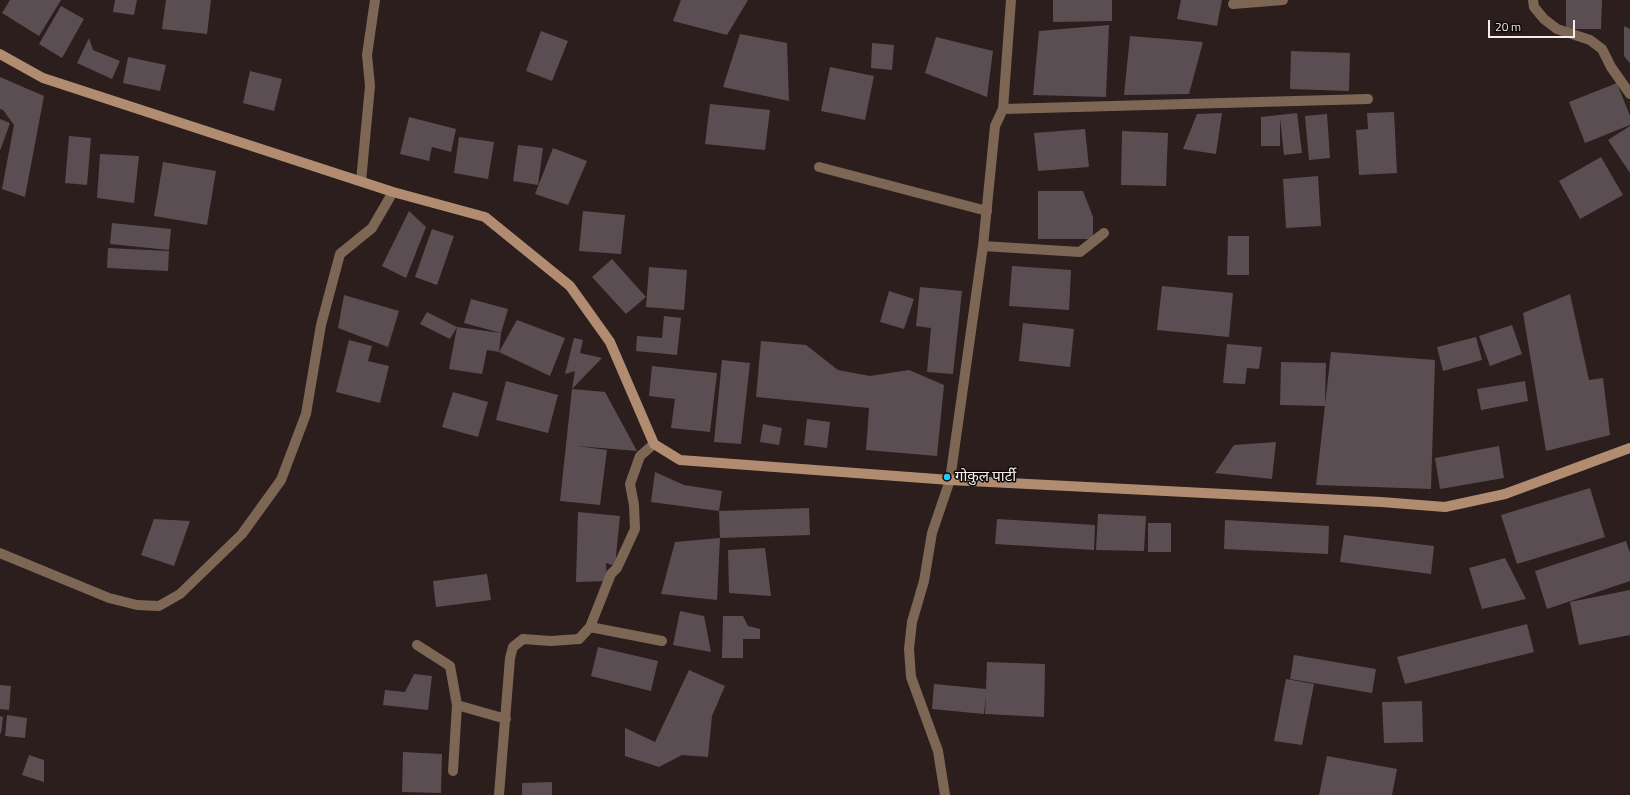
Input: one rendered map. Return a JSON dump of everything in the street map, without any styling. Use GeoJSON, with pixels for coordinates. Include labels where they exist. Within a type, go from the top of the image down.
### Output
{"type":"FeatureCollection","features":[{"type":"Feature","properties":{"kind":"street"},"geometry":{"type":"LineString","coordinates":[[361,180],[370,86],[367,55],[375,0]]}},
{"type":"Feature","properties":{"kind":"street"},"geometry":{"type":"LineString","coordinates":[[945,795],[938,751],[911,677],[909,649],[912,622],[924,581],[932,533],[950,480],[984,246],[995,126],[1003,108],[1011,0]]}},
{"type":"Feature","properties":{"kind":"street"},"geometry":{"type":"LineString","coordinates":[[1233,4],[1283,0]]}},
{"type":"Feature","properties":{"kind":"street"},"geometry":{"type":"LineString","coordinates":[[1533,0],[1534,7],[1544,19],[1557,29],[1590,40],[1602,48],[1611,67],[1630,94]]}},
{"type":"Feature","properties":{"kind":"street"},"geometry":{"type":"LineString","coordinates":[[0,54],[43,78],[361,180],[393,192],[485,218],[570,286],[610,342],[654,444],[680,460],[950,480],[1365,501],[1445,507],[1506,494],[1630,448]]}},
{"type":"Feature","properties":{"kind":"street"},"geometry":{"type":"LineString","coordinates":[[1003,108],[1368,99]]}},
{"type":"Feature","properties":{"kind":"street"},"geometry":{"type":"LineString","coordinates":[[819,167],[987,211]]}},
{"type":"Feature","properties":{"kind":"street"},"geometry":{"type":"LineString","coordinates":[[0,553],[109,598],[137,605],[159,606],[180,594],[242,534],[281,480],[306,414],[321,326],[340,254],[372,228],[393,192]]}},
{"type":"Feature","properties":{"kind":"street"},"geometry":{"type":"LineString","coordinates":[[984,246],[1080,252],[1104,233]]}},
{"type":"Feature","properties":{"kind":"street"},"geometry":{"type":"LineString","coordinates":[[499,795],[510,658],[513,646],[523,639],[551,641],[578,639],[590,627],[611,574],[617,568],[635,529],[634,505],[630,484],[640,456],[654,444]]}},
{"type":"Feature","properties":{"kind":"street"},"geometry":{"type":"LineString","coordinates":[[590,627],[662,641]]}},
{"type":"Feature","properties":{"kind":"street"},"geometry":{"type":"LineString","coordinates":[[418,645],[450,666],[457,705],[453,771]]}},
{"type":"Feature","properties":{"kind":"street"},"geometry":{"type":"LineString","coordinates":[[457,705],[506,718]]}},
{"type":"Feature","properties":{"kind":"building"},"geometry":{"type":"Polygon","coordinates":[[[10,0],[61,0],[39,36],[2,13],[10,0]]]}},
{"type":"Feature","properties":{"kind":"building"},"geometry":{"type":"Polygon","coordinates":[[[115,0],[137,0],[134,15],[113,12],[115,0]]]}},
{"type":"Feature","properties":{"kind":"building"},"geometry":{"type":"Polygon","coordinates":[[[166,0],[211,0],[207,34],[162,29],[166,0]]]}},
{"type":"Feature","properties":{"kind":"building"},"geometry":{"type":"Polygon","coordinates":[[[681,0],[748,0],[727,35],[673,21],[681,0]]]}},
{"type":"Feature","properties":{"kind":"building"},"geometry":{"type":"Polygon","coordinates":[[[1053,0],[1112,0],[1112,21],[1053,22],[1053,0]]]}},
{"type":"Feature","properties":{"kind":"building"},"geometry":{"type":"Polygon","coordinates":[[[1181,0],[1222,0],[1217,26],[1177,19],[1181,0]]]}},
{"type":"Feature","properties":{"kind":"building"},"geometry":{"type":"Polygon","coordinates":[[[1566,0],[1602,0],[1601,29],[1566,29],[1566,0]]]}},
{"type":"Feature","properties":{"kind":"building"},"geometry":{"type":"Polygon","coordinates":[[[61,6],[84,19],[62,58],[39,44],[61,6]]]}},
{"type":"Feature","properties":{"kind":"building"},"geometry":{"type":"Polygon","coordinates":[[[1109,25],[1106,97],[1033,95],[1039,31],[1109,25]]]}},
{"type":"Feature","properties":{"kind":"building"},"geometry":{"type":"Polygon","coordinates":[[[1624,26],[1630,29],[1630,63],[1624,56],[1624,26]]]}},
{"type":"Feature","properties":{"kind":"building"},"geometry":{"type":"Polygon","coordinates":[[[541,31],[568,41],[552,81],[526,71],[541,31]]]}},
{"type":"Feature","properties":{"kind":"building"},"geometry":{"type":"Polygon","coordinates":[[[740,34],[787,43],[789,101],[723,87],[740,34]]]}},
{"type":"Feature","properties":{"kind":"building"},"geometry":{"type":"Polygon","coordinates":[[[1130,36],[1203,42],[1189,94],[1124,95],[1130,36]]]}},
{"type":"Feature","properties":{"kind":"building"},"geometry":{"type":"Polygon","coordinates":[[[936,37],[993,51],[987,97],[925,73],[936,37]]]}},
{"type":"Feature","properties":{"kind":"building"},"geometry":{"type":"Polygon","coordinates":[[[89,38],[93,50],[120,61],[112,79],[77,63],[89,38]]]}},
{"type":"Feature","properties":{"kind":"building"},"geometry":{"type":"Polygon","coordinates":[[[872,43],[894,45],[892,70],[871,68],[872,43]]]}},
{"type":"Feature","properties":{"kind":"building"},"geometry":{"type":"Polygon","coordinates":[[[1291,51],[1350,53],[1349,91],[1290,89],[1291,51]]]}},
{"type":"Feature","properties":{"kind":"building"},"geometry":{"type":"Polygon","coordinates":[[[128,57],[166,65],[160,91],[123,83],[128,57]]]}},
{"type":"Feature","properties":{"kind":"building"},"geometry":{"type":"Polygon","coordinates":[[[830,67],[874,76],[865,120],[821,111],[830,67]]]}},
{"type":"Feature","properties":{"kind":"building"},"geometry":{"type":"Polygon","coordinates":[[[250,71],[282,79],[274,111],[243,103],[250,71]]]}},
{"type":"Feature","properties":{"kind":"building"},"geometry":{"type":"Polygon","coordinates":[[[0,77],[44,96],[25,197],[2,189],[14,125],[3,110],[0,109],[0,77]]]}},
{"type":"Feature","properties":{"kind":"building"},"geometry":{"type":"Polygon","coordinates":[[[1617,83],[1630,116],[1630,125],[1585,143],[1569,102],[1617,83]]]}},
{"type":"Feature","properties":{"kind":"building"},"geometry":{"type":"Polygon","coordinates":[[[710,104],[770,110],[765,150],[705,144],[710,104]]]}},
{"type":"Feature","properties":{"kind":"building"},"geometry":{"type":"Polygon","coordinates":[[[1394,112],[1397,173],[1359,175],[1356,130],[1368,129],[1367,113],[1394,112]]]}},
{"type":"Feature","properties":{"kind":"building"},"geometry":{"type":"Polygon","coordinates":[[[1222,113],[1216,154],[1183,149],[1197,114],[1222,113]]]}},
{"type":"Feature","properties":{"kind":"building"},"geometry":{"type":"Polygon","coordinates":[[[1297,113],[1302,153],[1284,155],[1280,118],[1280,146],[1261,146],[1261,117],[1297,113]]]}},
{"type":"Feature","properties":{"kind":"building"},"geometry":{"type":"Polygon","coordinates":[[[1327,114],[1330,158],[1309,160],[1305,116],[1327,114]]]}},
{"type":"Feature","properties":{"kind":"building"},"geometry":{"type":"Polygon","coordinates":[[[409,117],[456,129],[451,152],[432,147],[429,161],[400,154],[409,117]]]}},
{"type":"Feature","properties":{"kind":"building"},"geometry":{"type":"Polygon","coordinates":[[[0,119],[10,123],[0,151],[0,119]]]}},
{"type":"Feature","properties":{"kind":"building"},"geometry":{"type":"Polygon","coordinates":[[[1630,126],[1630,173],[1608,140],[1630,126]]]}},
{"type":"Feature","properties":{"kind":"building"},"geometry":{"type":"Polygon","coordinates":[[[1085,129],[1089,167],[1038,171],[1034,133],[1085,129]]]}},
{"type":"Feature","properties":{"kind":"building"},"geometry":{"type":"Polygon","coordinates":[[[1122,131],[1168,133],[1166,186],[1121,185],[1122,131]]]}},
{"type":"Feature","properties":{"kind":"building"},"geometry":{"type":"Polygon","coordinates":[[[69,136],[91,138],[87,185],[65,183],[69,136]]]}},
{"type":"Feature","properties":{"kind":"building"},"geometry":{"type":"Polygon","coordinates":[[[459,137],[494,142],[488,179],[454,173],[459,137]]]}},
{"type":"Feature","properties":{"kind":"building"},"geometry":{"type":"Polygon","coordinates":[[[518,145],[543,148],[538,185],[513,181],[518,145]]]}},
{"type":"Feature","properties":{"kind":"building"},"geometry":{"type":"Polygon","coordinates":[[[553,148],[587,161],[568,205],[535,194],[553,148]]]}},
{"type":"Feature","properties":{"kind":"building"},"geometry":{"type":"Polygon","coordinates":[[[100,154],[139,156],[134,203],[97,198],[100,154]]]}},
{"type":"Feature","properties":{"kind":"building"},"geometry":{"type":"Polygon","coordinates":[[[1601,157],[1623,195],[1580,219],[1559,181],[1601,157]]]}},
{"type":"Feature","properties":{"kind":"building"},"geometry":{"type":"Polygon","coordinates":[[[163,162],[216,171],[207,225],[154,216],[163,162]]]}},
{"type":"Feature","properties":{"kind":"building"},"geometry":{"type":"Polygon","coordinates":[[[1318,176],[1321,226],[1286,228],[1283,179],[1318,176]]]}},
{"type":"Feature","properties":{"kind":"building"},"geometry":{"type":"Polygon","coordinates":[[[1038,191],[1083,191],[1093,217],[1093,239],[1038,239],[1038,191]]]}},
{"type":"Feature","properties":{"kind":"building"},"geometry":{"type":"Polygon","coordinates":[[[409,211],[426,227],[406,278],[382,266],[409,211]]]}},
{"type":"Feature","properties":{"kind":"building"},"geometry":{"type":"Polygon","coordinates":[[[583,211],[625,215],[621,254],[579,251],[583,211]]]}},
{"type":"Feature","properties":{"kind":"building"},"geometry":{"type":"Polygon","coordinates":[[[112,223],[171,229],[169,250],[110,244],[112,223]]]}},
{"type":"Feature","properties":{"kind":"building"},"geometry":{"type":"Polygon","coordinates":[[[432,229],[454,236],[437,285],[415,277],[432,229]]]}},
{"type":"Feature","properties":{"kind":"building"},"geometry":{"type":"Polygon","coordinates":[[[1228,236],[1249,236],[1249,275],[1227,275],[1228,236]]]}},
{"type":"Feature","properties":{"kind":"building"},"geometry":{"type":"Polygon","coordinates":[[[108,248],[169,251],[168,271],[107,268],[108,248]]]}},
{"type":"Feature","properties":{"kind":"building"},"geometry":{"type":"Polygon","coordinates":[[[612,259],[646,297],[626,314],[592,277],[612,259]]]}},
{"type":"Feature","properties":{"kind":"building"},"geometry":{"type":"Polygon","coordinates":[[[1012,266],[1071,270],[1069,310],[1009,306],[1012,266]]]}},
{"type":"Feature","properties":{"kind":"building"},"geometry":{"type":"Polygon","coordinates":[[[649,267],[687,270],[684,310],[646,307],[649,267]]]}},
{"type":"Feature","properties":{"kind":"building"},"geometry":{"type":"Polygon","coordinates":[[[1162,286],[1233,293],[1229,337],[1157,330],[1162,286]]]}},
{"type":"Feature","properties":{"kind":"building"},"geometry":{"type":"Polygon","coordinates":[[[920,287],[962,291],[953,374],[927,372],[931,328],[916,326],[920,287]]]}},
{"type":"Feature","properties":{"kind":"building"},"geometry":{"type":"Polygon","coordinates":[[[889,291],[914,299],[904,329],[880,322],[889,291]]]}},
{"type":"Feature","properties":{"kind":"building"},"geometry":{"type":"Polygon","coordinates":[[[1570,294],[1589,380],[1603,378],[1610,435],[1546,451],[1523,313],[1570,294]]]}},
{"type":"Feature","properties":{"kind":"building"},"geometry":{"type":"Polygon","coordinates":[[[344,295],[399,311],[388,347],[338,328],[344,295]]]}},
{"type":"Feature","properties":{"kind":"building"},"geometry":{"type":"Polygon","coordinates":[[[471,299],[508,309],[501,333],[464,323],[471,299]]]}},
{"type":"Feature","properties":{"kind":"building"},"geometry":{"type":"Polygon","coordinates":[[[427,312],[457,327],[450,339],[420,324],[427,312]]]}},
{"type":"Feature","properties":{"kind":"building"},"geometry":{"type":"Polygon","coordinates":[[[664,316],[681,318],[677,355],[636,351],[637,336],[662,338],[664,316]]]}},
{"type":"Feature","properties":{"kind":"building"},"geometry":{"type":"Polygon","coordinates":[[[517,320],[565,338],[550,376],[499,352],[517,320]]]}},
{"type":"Feature","properties":{"kind":"building"},"geometry":{"type":"Polygon","coordinates":[[[1023,323],[1074,329],[1070,367],[1019,361],[1023,323]]]}},
{"type":"Feature","properties":{"kind":"building"},"geometry":{"type":"Polygon","coordinates":[[[1512,325],[1522,354],[1490,366],[1479,336],[1512,325]]]}},
{"type":"Feature","properties":{"kind":"building"},"geometry":{"type":"Polygon","coordinates":[[[457,327],[501,333],[499,352],[487,350],[482,374],[449,369],[457,327]]]}},
{"type":"Feature","properties":{"kind":"building"},"geometry":{"type":"Polygon","coordinates":[[[1476,337],[1482,360],[1443,371],[1437,347],[1476,337]]]}},
{"type":"Feature","properties":{"kind":"building"},"geometry":{"type":"Polygon","coordinates":[[[574,338],[583,340],[580,353],[602,358],[572,389],[575,371],[565,374],[574,338]]]}},
{"type":"Feature","properties":{"kind":"building"},"geometry":{"type":"Polygon","coordinates":[[[349,340],[372,346],[368,361],[389,366],[380,403],[336,392],[349,340]]]}},
{"type":"Feature","properties":{"kind":"building"},"geometry":{"type":"Polygon","coordinates":[[[761,341],[806,345],[838,370],[870,376],[909,370],[944,385],[937,456],[866,450],[869,408],[756,397],[761,341]]]}},
{"type":"Feature","properties":{"kind":"building"},"geometry":{"type":"Polygon","coordinates":[[[1227,344],[1262,347],[1259,369],[1247,368],[1245,384],[1223,383],[1227,344]]]}},
{"type":"Feature","properties":{"kind":"building"},"geometry":{"type":"Polygon","coordinates":[[[1331,352],[1435,360],[1431,489],[1316,485],[1331,352]]]}},
{"type":"Feature","properties":{"kind":"building"},"geometry":{"type":"Polygon","coordinates":[[[722,360],[750,363],[741,444],[714,442],[722,360]]]}},
{"type":"Feature","properties":{"kind":"building"},"geometry":{"type":"Polygon","coordinates":[[[1281,362],[1326,363],[1325,406],[1280,405],[1281,362]]]}},
{"type":"Feature","properties":{"kind":"building"},"geometry":{"type":"Polygon","coordinates":[[[652,366],[717,373],[710,432],[671,428],[675,399],[649,396],[652,366]]]}},
{"type":"Feature","properties":{"kind":"building"},"geometry":{"type":"Polygon","coordinates":[[[506,381],[558,395],[548,433],[496,420],[506,381]]]}},
{"type":"Feature","properties":{"kind":"building"},"geometry":{"type":"Polygon","coordinates":[[[1525,381],[1528,401],[1481,410],[1477,389],[1525,381]]]}},
{"type":"Feature","properties":{"kind":"building"},"geometry":{"type":"Polygon","coordinates":[[[572,389],[605,392],[637,451],[577,446],[607,450],[600,505],[560,501],[572,389]]]}},
{"type":"Feature","properties":{"kind":"building"},"geometry":{"type":"Polygon","coordinates":[[[453,392],[488,402],[478,437],[442,427],[453,392]]]}},
{"type":"Feature","properties":{"kind":"building"},"geometry":{"type":"Polygon","coordinates":[[[807,419],[830,422],[827,448],[804,445],[807,419]]]}},
{"type":"Feature","properties":{"kind":"building"},"geometry":{"type":"Polygon","coordinates":[[[763,424],[782,428],[779,445],[760,442],[763,424]]]}},
{"type":"Feature","properties":{"kind":"building"},"geometry":{"type":"Polygon","coordinates":[[[1276,442],[1272,479],[1215,473],[1234,445],[1276,442]]]}},
{"type":"Feature","properties":{"kind":"building"},"geometry":{"type":"Polygon","coordinates":[[[1499,446],[1504,478],[1440,489],[1435,458],[1499,446]]]}},
{"type":"Feature","properties":{"kind":"building"},"geometry":{"type":"Polygon","coordinates":[[[655,472],[684,485],[722,491],[719,511],[651,502],[655,472]]]}},
{"type":"Feature","properties":{"kind":"building"},"geometry":{"type":"Polygon","coordinates":[[[1590,488],[1605,537],[1517,564],[1501,515],[1590,488]]]}},
{"type":"Feature","properties":{"kind":"building"},"geometry":{"type":"Polygon","coordinates":[[[809,508],[810,535],[720,538],[719,511],[809,508]]]}},
{"type":"Feature","properties":{"kind":"building"},"geometry":{"type":"Polygon","coordinates":[[[578,512],[620,516],[615,566],[606,563],[607,581],[576,582],[578,512]]]}},
{"type":"Feature","properties":{"kind":"building"},"geometry":{"type":"Polygon","coordinates":[[[1098,514],[1146,516],[1144,551],[1096,550],[1098,514]]]}},
{"type":"Feature","properties":{"kind":"building"},"geometry":{"type":"Polygon","coordinates":[[[154,519],[190,521],[174,566],[141,555],[154,519]]]}},
{"type":"Feature","properties":{"kind":"building"},"geometry":{"type":"Polygon","coordinates":[[[997,519],[1095,525],[1094,550],[995,544],[997,519]]]}},
{"type":"Feature","properties":{"kind":"building"},"geometry":{"type":"Polygon","coordinates":[[[1225,520],[1329,526],[1328,554],[1224,549],[1225,520]]]}},
{"type":"Feature","properties":{"kind":"building"},"geometry":{"type":"Polygon","coordinates":[[[1148,523],[1171,523],[1171,552],[1148,552],[1148,523]]]}},
{"type":"Feature","properties":{"kind":"building"},"geometry":{"type":"Polygon","coordinates":[[[1344,535],[1434,546],[1431,574],[1340,562],[1344,535]]]}},
{"type":"Feature","properties":{"kind":"building"},"geometry":{"type":"Polygon","coordinates":[[[720,538],[717,600],[661,594],[675,542],[720,538]]]}},
{"type":"Feature","properties":{"kind":"building"},"geometry":{"type":"Polygon","coordinates":[[[1626,541],[1630,553],[1630,581],[1547,609],[1535,571],[1626,541]]]}},
{"type":"Feature","properties":{"kind":"building"},"geometry":{"type":"Polygon","coordinates":[[[765,548],[771,596],[729,593],[728,550],[765,548]]]}},
{"type":"Feature","properties":{"kind":"building"},"geometry":{"type":"Polygon","coordinates":[[[1505,558],[1526,599],[1482,609],[1469,568],[1505,558]]]}},
{"type":"Feature","properties":{"kind":"building"},"geometry":{"type":"Polygon","coordinates":[[[487,574],[491,600],[436,607],[433,581],[487,574]]]}},
{"type":"Feature","properties":{"kind":"building"},"geometry":{"type":"Polygon","coordinates":[[[1630,590],[1630,635],[1579,645],[1570,602],[1630,590]]]}},
{"type":"Feature","properties":{"kind":"building"},"geometry":{"type":"Polygon","coordinates":[[[680,611],[704,616],[711,652],[673,645],[680,611]]]}},
{"type":"Feature","properties":{"kind":"building"},"geometry":{"type":"Polygon","coordinates":[[[723,616],[743,616],[748,626],[760,629],[760,639],[743,639],[743,658],[722,658],[723,616]]]}},
{"type":"Feature","properties":{"kind":"building"},"geometry":{"type":"Polygon","coordinates":[[[1527,624],[1534,652],[1405,684],[1397,657],[1527,624]]]}},
{"type":"Feature","properties":{"kind":"building"},"geometry":{"type":"Polygon","coordinates":[[[598,647],[658,661],[651,691],[591,676],[598,647]]]}},
{"type":"Feature","properties":{"kind":"building"},"geometry":{"type":"Polygon","coordinates":[[[1294,655],[1376,669],[1372,693],[1290,679],[1294,655]]]}},
{"type":"Feature","properties":{"kind":"building"},"geometry":{"type":"Polygon","coordinates":[[[987,662],[1045,664],[1044,717],[985,714],[986,696],[984,714],[932,709],[934,684],[986,689],[987,662]]]}},
{"type":"Feature","properties":{"kind":"building"},"geometry":{"type":"Polygon","coordinates":[[[689,670],[725,686],[712,716],[708,757],[682,755],[659,767],[625,756],[625,728],[655,742],[689,670]]]}},
{"type":"Feature","properties":{"kind":"building"},"geometry":{"type":"Polygon","coordinates":[[[414,674],[432,676],[428,710],[383,705],[385,690],[405,692],[414,674]]]}},
{"type":"Feature","properties":{"kind":"building"},"geometry":{"type":"Polygon","coordinates":[[[1286,679],[1314,684],[1302,745],[1274,741],[1286,679]]]}},
{"type":"Feature","properties":{"kind":"building"},"geometry":{"type":"Polygon","coordinates":[[[0,685],[11,686],[9,710],[0,709],[0,685]]]}},
{"type":"Feature","properties":{"kind":"building"},"geometry":{"type":"Polygon","coordinates":[[[1422,701],[1423,742],[1384,743],[1382,702],[1422,701]]]}},
{"type":"Feature","properties":{"kind":"building"},"geometry":{"type":"Polygon","coordinates":[[[7,715],[27,718],[25,738],[5,736],[7,715]]]}},
{"type":"Feature","properties":{"kind":"building"},"geometry":{"type":"Polygon","coordinates":[[[0,716],[3,717],[1,733],[0,733],[0,716]]]}},
{"type":"Feature","properties":{"kind":"building"},"geometry":{"type":"Polygon","coordinates":[[[403,752],[442,754],[441,793],[402,792],[403,752]]]}},
{"type":"Feature","properties":{"kind":"building"},"geometry":{"type":"Polygon","coordinates":[[[29,755],[44,760],[44,782],[22,775],[29,755]]]}},
{"type":"Feature","properties":{"kind":"building"},"geometry":{"type":"Polygon","coordinates":[[[1327,756],[1397,769],[1392,795],[1319,795],[1327,756]]]}},
{"type":"Feature","properties":{"kind":"building"},"geometry":{"type":"Polygon","coordinates":[[[552,782],[552,795],[522,795],[522,783],[552,782]]]}},
{"type":"Feature","properties":{"kind":"place","name":"गोकुल पार्टी"},"geometry":{"type":"Point","coordinates":[947,477]}}]}
